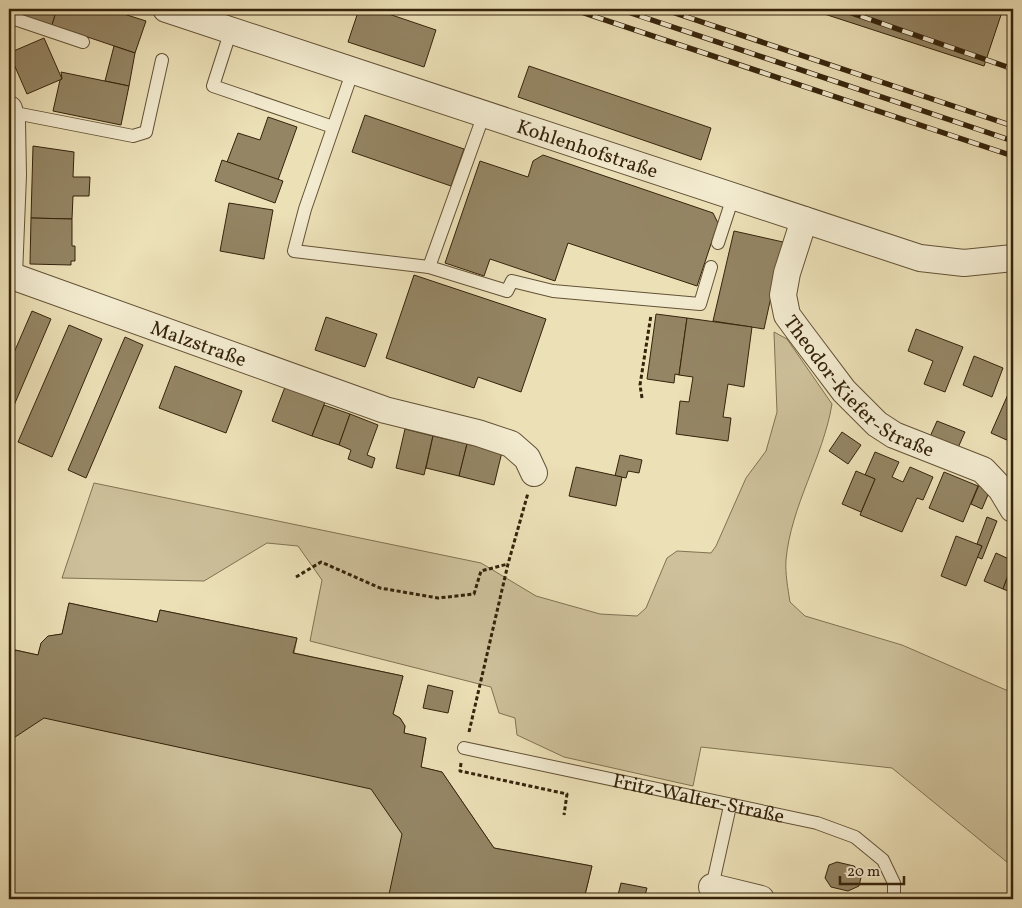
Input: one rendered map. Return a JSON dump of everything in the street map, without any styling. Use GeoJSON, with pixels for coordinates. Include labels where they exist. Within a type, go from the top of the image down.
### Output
{"type":"FeatureCollection","features":[{"type":"Feature","properties":{"kind":"street","name":"Kohlenhofstraße"},"geometry":{"type":"LineString","coordinates":[[166,9],[920,258],[964,262],[1013,258]]}},
{"type":"Feature","properties":{"kind":"street","name":"Malzstraße"},"geometry":{"type":"LineString","coordinates":[[9,110],[12,122],[13,175],[9,275],[385,410],[478,433],[511,444],[527,458],[534,474]]}},
{"type":"Feature","properties":{"kind":"street","name":"Theodor-Kiefer-Straße"},"geometry":{"type":"LineString","coordinates":[[804,220],[787,273],[783,295],[787,315],[844,391],[877,424],[894,435],[982,470],[1001,489],[1013,509]]}},
{"type":"Feature","properties":{"kind":"street"},"geometry":{"type":"LineString","coordinates":[[712,887],[761,899]]}},
{"type":"Feature","properties":{"kind":"lane"},"geometry":{"type":"LineString","coordinates":[[9,17],[84,42]]}},
{"type":"Feature","properties":{"kind":"lane"},"geometry":{"type":"LineString","coordinates":[[231,30],[213,86],[333,128]]}},
{"type":"Feature","properties":{"kind":"lane"},"geometry":{"type":"LineString","coordinates":[[9,110],[133,136],[146,132],[162,60]]}},
{"type":"Feature","properties":{"kind":"lane"},"geometry":{"type":"LineString","coordinates":[[352,70],[305,209],[294,250],[429,267],[507,291],[512,281],[553,292],[700,304],[711,267]]}},
{"type":"Feature","properties":{"kind":"lane"},"geometry":{"type":"LineString","coordinates":[[429,267],[484,114]]}},
{"type":"Feature","properties":{"kind":"lane"},"geometry":{"type":"LineString","coordinates":[[718,243],[733,196]]}},
{"type":"Feature","properties":{"kind":"lane","name":"Fritz-Walter-Straße"},"geometry":{"type":"LineString","coordinates":[[464,748],[817,823],[855,837],[883,860],[894,883],[894,899]]}},
{"type":"Feature","properties":{"kind":"lane"},"geometry":{"type":"LineString","coordinates":[[712,887],[730,806]]}},
{"type":"Feature","properties":{"kind":"path"},"geometry":{"type":"LineString","coordinates":[[642,398],[640,385],[651,311]]}},
{"type":"Feature","properties":{"kind":"path"},"geometry":{"type":"LineString","coordinates":[[523,508],[460,770],[567,794],[564,815]]}},
{"type":"Feature","properties":{"kind":"path"},"geometry":{"type":"LineString","coordinates":[[296,577],[321,562],[380,588],[438,598],[474,594],[481,571],[508,564]]}},
{"type":"Feature","properties":{"kind":"shaded area"},"geometry":{"type":"Polygon","coordinates":[[[774,332],[787,339],[832,404],[822,443],[800,501],[789,540],[786,565],[790,602],[805,616],[902,645],[1013,693],[1013,867],[892,768],[701,747],[693,786],[564,757],[517,735],[515,718],[499,713],[491,687],[310,641],[322,580],[298,546],[267,543],[204,581],[62,578],[94,483],[481,563],[536,596],[600,614],[637,616],[646,608],[667,558],[677,551],[711,553],[716,546],[746,478],[766,451],[777,412],[774,332]]]}},
{"type":"Feature","properties":{"kind":"shaded area"},"geometry":{"type":"Polygon","coordinates":[[[69,603],[157,622],[160,610],[297,638],[294,653],[403,676],[393,714],[400,718],[405,726],[404,733],[426,738],[421,767],[442,772],[494,848],[592,866],[584,899],[9,899],[9,681],[15,650],[38,655],[43,641],[48,637],[62,634],[69,603]]]}},
{"type":"Feature","properties":{"kind":"building"},"geometry":{"type":"Polygon","coordinates":[[[9,9],[57,9],[52,25],[9,11],[9,9]]]}},
{"type":"Feature","properties":{"kind":"building"},"geometry":{"type":"Polygon","coordinates":[[[57,9],[108,9],[146,21],[135,53],[52,25],[57,9]]]}},
{"type":"Feature","properties":{"kind":"building"},"geometry":{"type":"Polygon","coordinates":[[[359,9],[374,9],[436,30],[424,67],[348,42],[359,9]]]}},
{"type":"Feature","properties":{"kind":"building"},"geometry":{"type":"Polygon","coordinates":[[[809,9],[1003,9],[984,66],[809,9]]]}},
{"type":"Feature","properties":{"kind":"building"},"geometry":{"type":"Polygon","coordinates":[[[44,38],[62,79],[27,94],[9,53],[44,38]]]}},
{"type":"Feature","properties":{"kind":"building"},"geometry":{"type":"Polygon","coordinates":[[[114,46],[135,53],[129,86],[105,81],[114,46]]]}},
{"type":"Feature","properties":{"kind":"building"},"geometry":{"type":"Polygon","coordinates":[[[529,66],[711,128],[701,160],[518,97],[529,66]]]}},
{"type":"Feature","properties":{"kind":"building"},"geometry":{"type":"Polygon","coordinates":[[[61,72],[129,86],[121,125],[53,111],[60,80],[62,79],[61,72]]]}},
{"type":"Feature","properties":{"kind":"building"},"geometry":{"type":"Polygon","coordinates":[[[365,115],[464,149],[451,186],[352,152],[365,115]]]}},
{"type":"Feature","properties":{"kind":"building"},"geometry":{"type":"Polygon","coordinates":[[[268,117],[297,127],[278,180],[227,162],[238,133],[260,140],[268,117]]]}},
{"type":"Feature","properties":{"kind":"building"},"geometry":{"type":"Polygon","coordinates":[[[33,146],[74,152],[73,177],[90,177],[89,196],[73,196],[72,219],[31,218],[33,146]]]}},
{"type":"Feature","properties":{"kind":"building"},"geometry":{"type":"Polygon","coordinates":[[[543,155],[713,213],[718,223],[697,286],[568,243],[555,281],[490,259],[484,276],[445,263],[480,161],[528,177],[533,161],[543,155]]]}},
{"type":"Feature","properties":{"kind":"building"},"geometry":{"type":"Polygon","coordinates":[[[222,160],[283,181],[275,203],[215,181],[222,160]]]}},
{"type":"Feature","properties":{"kind":"building"},"geometry":{"type":"Polygon","coordinates":[[[229,203],[273,210],[264,259],[220,251],[229,203]]]}},
{"type":"Feature","properties":{"kind":"building"},"geometry":{"type":"Polygon","coordinates":[[[31,218],[72,219],[72,246],[75,246],[75,261],[71,261],[71,265],[30,264],[31,218]]]}},
{"type":"Feature","properties":{"kind":"building"},"geometry":{"type":"Polygon","coordinates":[[[734,231],[783,242],[764,329],[713,321],[734,231]]]}},
{"type":"Feature","properties":{"kind":"building"},"geometry":{"type":"Polygon","coordinates":[[[414,275],[546,319],[521,392],[478,377],[474,388],[386,358],[414,275]]]}},
{"type":"Feature","properties":{"kind":"building"},"geometry":{"type":"Polygon","coordinates":[[[32,311],[51,319],[9,417],[9,364],[32,311]]]}},
{"type":"Feature","properties":{"kind":"building"},"geometry":{"type":"Polygon","coordinates":[[[656,314],[687,318],[679,375],[675,374],[674,383],[647,379],[656,314]]]}},
{"type":"Feature","properties":{"kind":"building"},"geometry":{"type":"Polygon","coordinates":[[[326,317],[377,334],[365,367],[315,350],[326,317]]]}},
{"type":"Feature","properties":{"kind":"building"},"geometry":{"type":"Polygon","coordinates":[[[687,318],[752,327],[744,387],[728,384],[723,417],[731,418],[728,441],[676,434],[680,401],[689,402],[693,377],[679,375],[687,318]]]}},
{"type":"Feature","properties":{"kind":"building"},"geometry":{"type":"Polygon","coordinates":[[[69,325],[102,339],[52,457],[18,442],[69,325]]]}},
{"type":"Feature","properties":{"kind":"building"},"geometry":{"type":"Polygon","coordinates":[[[916,329],[963,347],[945,392],[924,384],[933,361],[908,351],[916,329]]]}},
{"type":"Feature","properties":{"kind":"building"},"geometry":{"type":"Polygon","coordinates":[[[125,337],[143,345],[86,478],[68,470],[125,337]]]}},
{"type":"Feature","properties":{"kind":"building"},"geometry":{"type":"Polygon","coordinates":[[[974,356],[1003,368],[992,397],[963,385],[974,356]]]}},
{"type":"Feature","properties":{"kind":"building"},"geometry":{"type":"Polygon","coordinates":[[[175,366],[242,391],[226,433],[159,408],[175,366]]]}},
{"type":"Feature","properties":{"kind":"building"},"geometry":{"type":"Polygon","coordinates":[[[285,387],[325,402],[312,436],[272,421],[285,387]]]}},
{"type":"Feature","properties":{"kind":"building"},"geometry":{"type":"Polygon","coordinates":[[[1009,392],[1013,394],[1013,432],[1009,441],[991,433],[1009,392]]]}},
{"type":"Feature","properties":{"kind":"building"},"geometry":{"type":"Polygon","coordinates":[[[324,405],[350,414],[339,445],[312,436],[324,405]]]}},
{"type":"Feature","properties":{"kind":"building"},"geometry":{"type":"Polygon","coordinates":[[[350,414],[378,425],[367,455],[375,458],[372,468],[348,459],[351,450],[339,445],[350,414]]]}},
{"type":"Feature","properties":{"kind":"building"},"geometry":{"type":"Polygon","coordinates":[[[937,421],[965,432],[957,450],[929,439],[937,421]]]}},
{"type":"Feature","properties":{"kind":"building"},"geometry":{"type":"Polygon","coordinates":[[[405,429],[433,436],[424,475],[396,468],[405,429]]]}},
{"type":"Feature","properties":{"kind":"building"},"geometry":{"type":"Polygon","coordinates":[[[842,432],[861,445],[848,464],[829,451],[842,432]]]}},
{"type":"Feature","properties":{"kind":"building"},"geometry":{"type":"Polygon","coordinates":[[[433,436],[467,444],[459,476],[426,468],[433,436]]]}},
{"type":"Feature","properties":{"kind":"building"},"geometry":{"type":"Polygon","coordinates":[[[467,444],[502,452],[494,485],[459,476],[467,444]]]}},
{"type":"Feature","properties":{"kind":"building"},"geometry":{"type":"Polygon","coordinates":[[[875,452],[899,462],[892,477],[903,482],[910,467],[933,477],[923,500],[917,498],[902,532],[860,515],[875,479],[865,475],[875,452]]]}},
{"type":"Feature","properties":{"kind":"building"},"geometry":{"type":"Polygon","coordinates":[[[620,455],[642,460],[639,473],[628,471],[626,478],[615,476],[620,455]]]}},
{"type":"Feature","properties":{"kind":"building"},"geometry":{"type":"Polygon","coordinates":[[[576,467],[622,477],[616,506],[569,496],[576,467]]]}},
{"type":"Feature","properties":{"kind":"building"},"geometry":{"type":"Polygon","coordinates":[[[856,471],[875,479],[861,512],[842,504],[856,471]]]}},
{"type":"Feature","properties":{"kind":"building"},"geometry":{"type":"Polygon","coordinates":[[[944,472],[978,486],[963,522],[929,508],[944,472]]]}},
{"type":"Feature","properties":{"kind":"building"},"geometry":{"type":"Polygon","coordinates":[[[979,485],[990,490],[982,509],[971,504],[979,485]]]}},
{"type":"Feature","properties":{"kind":"building"},"geometry":{"type":"Polygon","coordinates":[[[987,517],[997,521],[982,559],[977,557],[982,546],[977,544],[987,517]]]}},
{"type":"Feature","properties":{"kind":"building"},"geometry":{"type":"Polygon","coordinates":[[[956,536],[982,546],[966,586],[941,576],[956,536]]]}},
{"type":"Feature","properties":{"kind":"building"},"geometry":{"type":"Polygon","coordinates":[[[996,553],[1013,561],[1003,589],[984,581],[996,553]]]}},
{"type":"Feature","properties":{"kind":"building"},"geometry":{"type":"Polygon","coordinates":[[[1013,563],[1013,593],[1003,589],[1013,563]]]}},
{"type":"Feature","properties":{"kind":"building"},"geometry":{"type":"Polygon","coordinates":[[[69,603],[157,622],[160,610],[297,638],[293,653],[403,676],[393,714],[400,718],[405,726],[404,733],[426,738],[421,767],[442,772],[494,848],[592,866],[584,899],[388,899],[402,834],[371,789],[44,718],[9,741],[9,681],[15,650],[38,655],[41,643],[48,636],[62,634],[69,603]]]}},
{"type":"Feature","properties":{"kind":"building"},"geometry":{"type":"Polygon","coordinates":[[[428,685],[453,691],[448,713],[423,708],[428,685]]]}},
{"type":"Feature","properties":{"kind":"building"},"geometry":{"type":"Polygon","coordinates":[[[837,862],[854,866],[862,873],[859,886],[848,891],[831,887],[825,878],[829,865],[837,862]]]}},
{"type":"Feature","properties":{"kind":"building"},"geometry":{"type":"Polygon","coordinates":[[[621,883],[647,888],[644,899],[617,899],[621,883]]]}},
{"type":"Feature","properties":{"kind":"railway"},"geometry":{"type":"LineString","coordinates":[[572,9],[1013,156]]}},
{"type":"Feature","properties":{"kind":"railway"},"geometry":{"type":"LineString","coordinates":[[619,9],[1013,141]]}},
{"type":"Feature","properties":{"kind":"railway"},"geometry":{"type":"LineString","coordinates":[[663,9],[1013,126]]}},
{"type":"Feature","properties":{"kind":"railway"},"geometry":{"type":"LineString","coordinates":[[840,9],[1013,69]]}}]}
